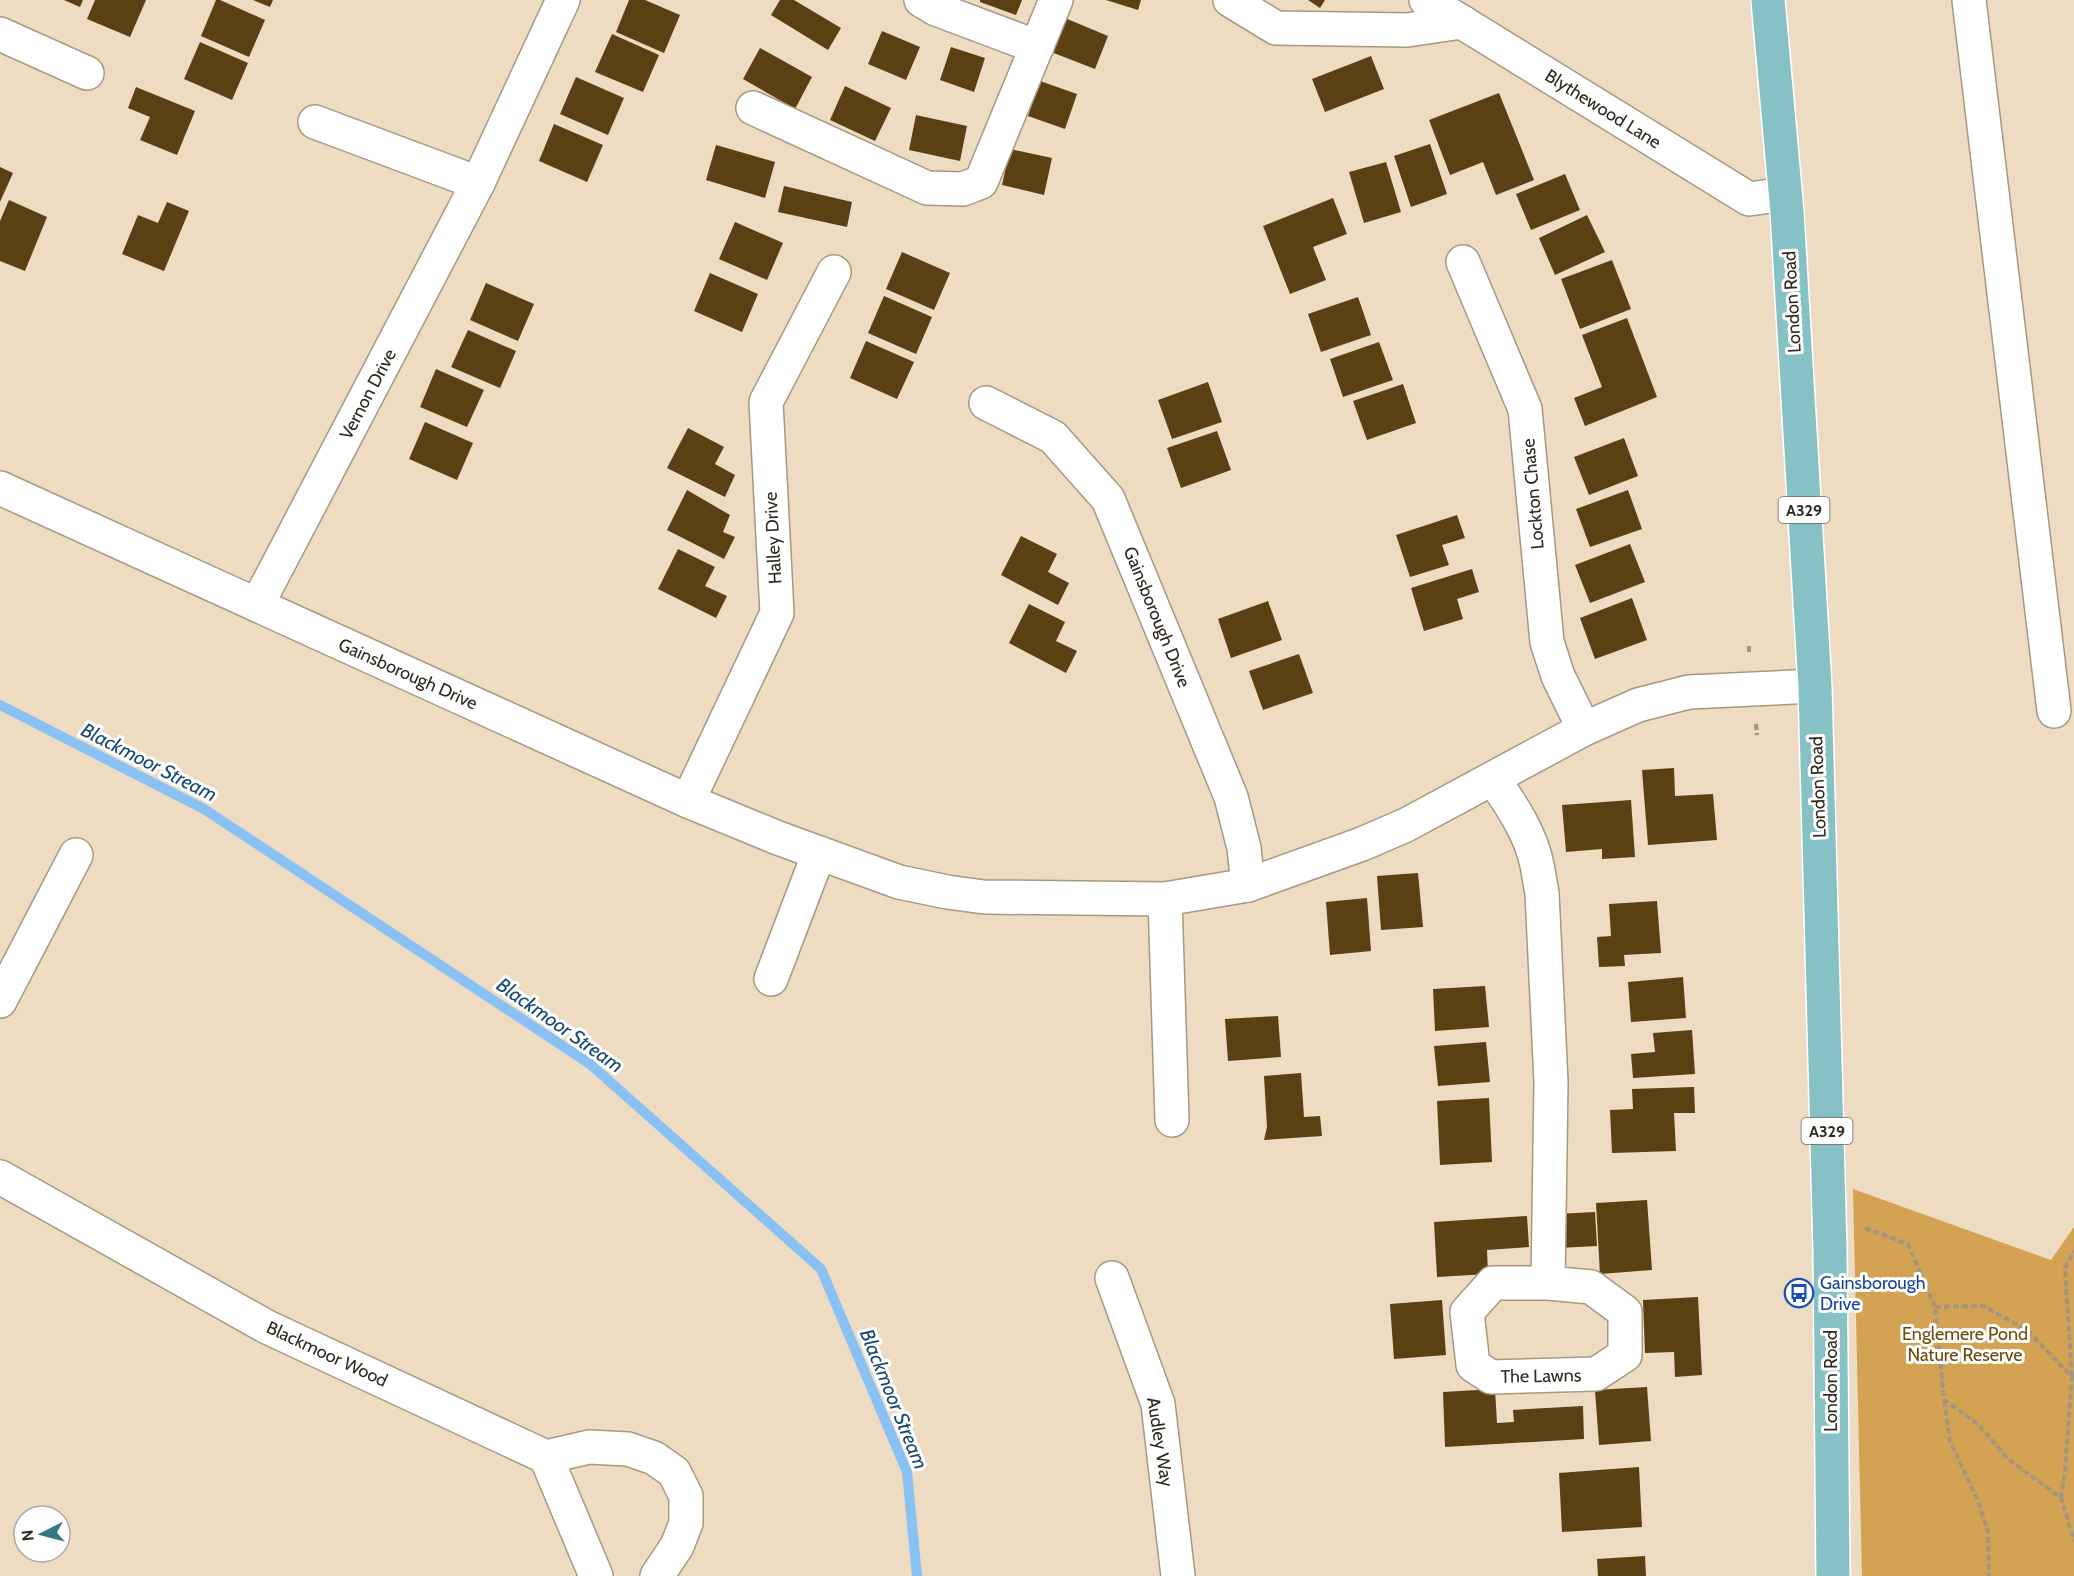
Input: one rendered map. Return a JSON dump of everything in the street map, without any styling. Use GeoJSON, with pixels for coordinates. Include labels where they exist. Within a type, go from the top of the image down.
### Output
{"type":"FeatureCollection","features":[{"type":"Feature","properties":{"kind":"main road","name":"London Road"},"geometry":{"type":"LineString","coordinates":[[1768,0],[1785,194],[1815,686],[1830,1251],[1833,1576]]}},
{"type":"Feature","properties":{"kind":"street","name":"Vernon Drive"},"geometry":{"type":"LineString","coordinates":[[257,605],[478,183],[563,0]]}},
{"type":"Feature","properties":{"kind":"street"},"geometry":{"type":"LineString","coordinates":[[921,0],[936,9],[1037,46]]}},
{"type":"Feature","properties":{"kind":"street"},"geometry":{"type":"LineString","coordinates":[[753,108],[927,188],[963,189],[981,182],[1056,0]]}},
{"type":"Feature","properties":{"kind":"street"},"geometry":{"type":"LineString","coordinates":[[1230,0],[1276,28],[1407,30],[1462,22]]}},
{"type":"Feature","properties":{"kind":"street","name":"Blythewood Lane"},"geometry":{"type":"LineString","coordinates":[[1426,0],[1749,199],[1785,194]]}},
{"type":"Feature","properties":{"kind":"street"},"geometry":{"type":"LineString","coordinates":[[1969,0],[2054,711]]}},
{"type":"Feature","properties":{"kind":"street"},"geometry":{"type":"LineString","coordinates":[[0,34],[87,73]]}},
{"type":"Feature","properties":{"kind":"street"},"geometry":{"type":"LineString","coordinates":[[315,122],[478,183]]}},
{"type":"Feature","properties":{"kind":"street","name":"Lockton Chase"},"geometry":{"type":"LineString","coordinates":[[1463,262],[1525,409],[1547,642],[1558,676],[1584,729]]}},
{"type":"Feature","properties":{"kind":"street","name":"Halley Drive"},"geometry":{"type":"LineString","coordinates":[[688,801],[777,613],[766,402],[834,272]]}},
{"type":"Feature","properties":{"kind":"street","name":"Gainsborough Drive"},"geometry":{"type":"LineString","coordinates":[[986,403],[1053,436],[1108,499],[1232,797],[1244,848],[1248,885]]}},
{"type":"Feature","properties":{"kind":"street","name":"Gainsborough Drive"},"geometry":{"type":"LineString","coordinates":[[0,488],[688,801],[899,882],[984,897],[1165,899],[1248,885],[1300,868],[1406,825],[1584,729],[1638,705],[1689,692],[1815,686]]}},
{"type":"Feature","properties":{"kind":"street"},"geometry":{"type":"LineString","coordinates":[[1493,779],[1515,812],[1537,863],[1542,894],[1551,1082],[1548,1283]]}},
{"type":"Feature","properties":{"kind":"street"},"geometry":{"type":"LineString","coordinates":[[771,979],[819,853]]}},
{"type":"Feature","properties":{"kind":"street"},"geometry":{"type":"LineString","coordinates":[[0,1001],[76,855]]}},
{"type":"Feature","properties":{"kind":"street"},"geometry":{"type":"LineString","coordinates":[[1165,899],[1172,1120]]}},
{"type":"Feature","properties":{"kind":"street","name":"Blackmoor Wood"},"geometry":{"type":"LineString","coordinates":[[0,1177],[267,1327],[546,1457]]}},
{"type":"Feature","properties":{"kind":"street","name":"Audley Way"},"geometry":{"type":"LineString","coordinates":[[1112,1278],[1158,1404],[1178,1576]]}},
{"type":"Feature","properties":{"kind":"street","name":"The Lawns"},"geometry":{"type":"LineString","coordinates":[[1493,1283],[1548,1283],[1592,1287],[1625,1312],[1625,1355],[1596,1374],[1491,1377],[1473,1365],[1467,1312],[1493,1283]]}},
{"type":"Feature","properties":{"kind":"street"},"geometry":{"type":"LineString","coordinates":[[596,1576],[546,1457],[589,1447],[628,1449],[654,1458],[674,1472],[686,1496],[686,1523],[677,1546],[657,1576]]}},
{"type":"Feature","properties":{"kind":"path"},"geometry":{"type":"LineString","coordinates":[[1756,724],[1757,735]]}},
{"type":"Feature","properties":{"kind":"path"},"geometry":{"type":"LineString","coordinates":[[1862,1227],[1908,1244],[1935,1307],[1950,1441],[1978,1501],[1988,1532],[1989,1576]]}},
{"type":"Feature","properties":{"kind":"path"},"geometry":{"type":"LineString","coordinates":[[2074,1251],[2065,1268],[2072,1377],[2061,1497],[2074,1541]]}},
{"type":"Feature","properties":{"kind":"path"},"geometry":{"type":"LineString","coordinates":[[1935,1307],[1983,1306],[2027,1330],[2072,1377]]}},
{"type":"Feature","properties":{"kind":"path"},"geometry":{"type":"LineString","coordinates":[[1944,1400],[1979,1425],[2008,1459],[2061,1497]]}},
{"type":"Feature","properties":{"kind":"green space","name":"Englemere Pond Nature Reserve"},"geometry":{"type":"Polygon","coordinates":[[[1853,1189],[2051,1260],[2074,1227],[2074,1576],[1862,1576],[1853,1189]]]}},
{"type":"Feature","properties":{"kind":"building"},"geometry":{"type":"Polygon","coordinates":[[[64,0],[83,0],[80,7],[64,0]]]}},
{"type":"Feature","properties":{"kind":"building"},"geometry":{"type":"Polygon","coordinates":[[[95,0],[146,0],[130,37],[87,19],[95,0]]]}},
{"type":"Feature","properties":{"kind":"building"},"geometry":{"type":"Polygon","coordinates":[[[216,0],[265,20],[249,57],[201,36],[216,0]]]}},
{"type":"Feature","properties":{"kind":"building"},"geometry":{"type":"Polygon","coordinates":[[[253,0],[273,0],[270,7],[253,0]]]}},
{"type":"Feature","properties":{"kind":"building"},"geometry":{"type":"Polygon","coordinates":[[[629,0],[645,0],[680,15],[664,53],[616,32],[629,0]]]}},
{"type":"Feature","properties":{"kind":"building"},"geometry":{"type":"Polygon","coordinates":[[[780,0],[794,0],[841,28],[828,50],[771,15],[780,0]]]}},
{"type":"Feature","properties":{"kind":"building"},"geometry":{"type":"Polygon","coordinates":[[[980,0],[1022,0],[1016,15],[980,2],[980,0]]]}},
{"type":"Feature","properties":{"kind":"building"},"geometry":{"type":"Polygon","coordinates":[[[1106,0],[1141,0],[1138,10],[1106,0]]]}},
{"type":"Feature","properties":{"kind":"building"},"geometry":{"type":"Polygon","coordinates":[[[1308,0],[1325,0],[1320,8],[1308,0]]]}},
{"type":"Feature","properties":{"kind":"building"},"geometry":{"type":"Polygon","coordinates":[[[1065,18],[1108,36],[1095,69],[1051,52],[1065,18]]]}},
{"type":"Feature","properties":{"kind":"building"},"geometry":{"type":"Polygon","coordinates":[[[882,31],[920,47],[906,80],[868,64],[882,31]]]}},
{"type":"Feature","properties":{"kind":"building"},"geometry":{"type":"Polygon","coordinates":[[[612,34],[659,55],[643,92],[595,72],[612,34]]]}},
{"type":"Feature","properties":{"kind":"building"},"geometry":{"type":"Polygon","coordinates":[[[200,42],[248,63],[232,100],[184,79],[200,42]]]}},
{"type":"Feature","properties":{"kind":"building"},"geometry":{"type":"Polygon","coordinates":[[[951,47],[985,58],[974,92],[940,80],[951,47]]]}},
{"type":"Feature","properties":{"kind":"building"},"geometry":{"type":"Polygon","coordinates":[[[760,48],[812,77],[795,109],[743,79],[760,48]]]}},
{"type":"Feature","properties":{"kind":"building"},"geometry":{"type":"Polygon","coordinates":[[[1371,56],[1384,89],[1325,112],[1312,79],[1371,56]]]}},
{"type":"Feature","properties":{"kind":"building"},"geometry":{"type":"Polygon","coordinates":[[[576,77],[624,98],[608,135],[560,114],[576,77]]]}},
{"type":"Feature","properties":{"kind":"building"},"geometry":{"type":"Polygon","coordinates":[[[1040,81],[1077,94],[1065,129],[1028,116],[1040,81]]]}},
{"type":"Feature","properties":{"kind":"building"},"geometry":{"type":"Polygon","coordinates":[[[845,86],[891,108],[875,141],[830,120],[845,86]]]}},
{"type":"Feature","properties":{"kind":"building"},"geometry":{"type":"Polygon","coordinates":[[[136,87],[195,111],[177,155],[140,140],[150,117],[128,108],[136,87]]]}},
{"type":"Feature","properties":{"kind":"building"},"geometry":{"type":"Polygon","coordinates":[[[1499,93],[1534,180],[1496,195],[1483,162],[1450,175],[1429,120],[1499,93]]]}},
{"type":"Feature","properties":{"kind":"building"},"geometry":{"type":"Polygon","coordinates":[[[916,115],[967,126],[960,161],[909,150],[916,115]]]}},
{"type":"Feature","properties":{"kind":"building"},"geometry":{"type":"Polygon","coordinates":[[[554,124],[603,145],[587,182],[539,161],[554,124]]]}},
{"type":"Feature","properties":{"kind":"building"},"geometry":{"type":"Polygon","coordinates":[[[1430,144],[1447,194],[1411,207],[1394,156],[1430,144]]]}},
{"type":"Feature","properties":{"kind":"building"},"geometry":{"type":"Polygon","coordinates":[[[716,145],[775,162],[765,198],[706,180],[716,145]]]}},
{"type":"Feature","properties":{"kind":"building"},"geometry":{"type":"Polygon","coordinates":[[[1010,149],[1052,158],[1044,195],[1002,185],[1010,149]]]}},
{"type":"Feature","properties":{"kind":"building"},"geometry":{"type":"Polygon","coordinates":[[[1386,162],[1401,212],[1364,223],[1349,172],[1386,162]]]}},
{"type":"Feature","properties":{"kind":"building"},"geometry":{"type":"Polygon","coordinates":[[[0,167],[13,173],[0,202],[0,167]]]}},
{"type":"Feature","properties":{"kind":"building"},"geometry":{"type":"Polygon","coordinates":[[[1565,174],[1580,210],[1531,230],[1516,194],[1565,174]]]}},
{"type":"Feature","properties":{"kind":"building"},"geometry":{"type":"Polygon","coordinates":[[[784,186],[852,202],[847,227],[778,212],[784,186]]]}},
{"type":"Feature","properties":{"kind":"building"},"geometry":{"type":"Polygon","coordinates":[[[1333,198],[1347,234],[1313,247],[1326,280],[1290,294],[1263,226],[1333,198]]]}},
{"type":"Feature","properties":{"kind":"building"},"geometry":{"type":"Polygon","coordinates":[[[9,200],[47,217],[25,271],[0,261],[0,221],[9,200]]]}},
{"type":"Feature","properties":{"kind":"building"},"geometry":{"type":"Polygon","coordinates":[[[167,202],[189,211],[164,271],[122,254],[138,215],[158,223],[167,202]]]}},
{"type":"Feature","properties":{"kind":"building"},"geometry":{"type":"Polygon","coordinates":[[[1587,215],[1605,252],[1555,275],[1539,238],[1587,215]]]}},
{"type":"Feature","properties":{"kind":"building"},"geometry":{"type":"Polygon","coordinates":[[[735,222],[783,243],[767,280],[719,259],[735,222]]]}},
{"type":"Feature","properties":{"kind":"building"},"geometry":{"type":"Polygon","coordinates":[[[902,252],[950,273],[934,310],[886,289],[902,252]]]}},
{"type":"Feature","properties":{"kind":"building"},"geometry":{"type":"Polygon","coordinates":[[[1612,260],[1631,309],[1580,329],[1561,279],[1612,260]]]}},
{"type":"Feature","properties":{"kind":"building"},"geometry":{"type":"Polygon","coordinates":[[[710,273],[758,294],[742,332],[694,311],[710,273]]]}},
{"type":"Feature","properties":{"kind":"building"},"geometry":{"type":"Polygon","coordinates":[[[486,283],[534,304],[518,341],[470,320],[486,283]]]}},
{"type":"Feature","properties":{"kind":"building"},"geometry":{"type":"Polygon","coordinates":[[[884,296],[932,317],[916,354],[868,333],[884,296]]]}},
{"type":"Feature","properties":{"kind":"building"},"geometry":{"type":"Polygon","coordinates":[[[1358,297],[1371,335],[1321,352],[1308,314],[1358,297]]]}},
{"type":"Feature","properties":{"kind":"building"},"geometry":{"type":"Polygon","coordinates":[[[1627,318],[1657,397],[1585,426],[1574,398],[1602,387],[1582,335],[1627,318]]]}},
{"type":"Feature","properties":{"kind":"building"},"geometry":{"type":"Polygon","coordinates":[[[468,330],[516,351],[500,388],[451,367],[468,330]]]}},
{"type":"Feature","properties":{"kind":"building"},"geometry":{"type":"Polygon","coordinates":[[[866,341],[914,362],[897,399],[850,378],[866,341]]]}},
{"type":"Feature","properties":{"kind":"building"},"geometry":{"type":"Polygon","coordinates":[[[1379,342],[1393,380],[1343,397],[1330,359],[1379,342]]]}},
{"type":"Feature","properties":{"kind":"building"},"geometry":{"type":"Polygon","coordinates":[[[436,369],[484,390],[467,427],[420,407],[436,369]]]}},
{"type":"Feature","properties":{"kind":"building"},"geometry":{"type":"Polygon","coordinates":[[[1208,382],[1222,422],[1172,439],[1158,400],[1208,382]]]}},
{"type":"Feature","properties":{"kind":"building"},"geometry":{"type":"Polygon","coordinates":[[[1403,384],[1416,423],[1367,440],[1353,401],[1403,384]]]}},
{"type":"Feature","properties":{"kind":"building"},"geometry":{"type":"Polygon","coordinates":[[[425,422],[473,443],[457,480],[409,459],[425,422]]]}},
{"type":"Feature","properties":{"kind":"building"},"geometry":{"type":"Polygon","coordinates":[[[688,428],[724,447],[715,464],[735,475],[725,497],[667,468],[688,428]]]}},
{"type":"Feature","properties":{"kind":"building"},"geometry":{"type":"Polygon","coordinates":[[[1217,431],[1231,470],[1181,488],[1167,448],[1217,431]]]}},
{"type":"Feature","properties":{"kind":"building"},"geometry":{"type":"Polygon","coordinates":[[[1624,438],[1638,476],[1589,495],[1574,457],[1624,438]]]}},
{"type":"Feature","properties":{"kind":"building"},"geometry":{"type":"Polygon","coordinates":[[[687,490],[730,515],[723,532],[735,537],[724,559],[667,530],[687,490]]]}},
{"type":"Feature","properties":{"kind":"building"},"geometry":{"type":"Polygon","coordinates":[[[1628,490],[1642,529],[1590,547],[1576,509],[1628,490]]]}},
{"type":"Feature","properties":{"kind":"building"},"geometry":{"type":"Polygon","coordinates":[[[1457,515],[1465,538],[1442,545],[1449,565],[1410,577],[1396,535],[1457,515]]]}},
{"type":"Feature","properties":{"kind":"building"},"geometry":{"type":"Polygon","coordinates":[[[1021,536],[1057,554],[1048,572],[1069,583],[1058,605],[1001,575],[1021,536]]]}},
{"type":"Feature","properties":{"kind":"building"},"geometry":{"type":"Polygon","coordinates":[[[1630,544],[1645,582],[1590,603],[1575,565],[1630,544]]]}},
{"type":"Feature","properties":{"kind":"building"},"geometry":{"type":"Polygon","coordinates":[[[678,549],[715,567],[705,586],[727,596],[716,618],[658,589],[678,549]]]}},
{"type":"Feature","properties":{"kind":"building"},"geometry":{"type":"Polygon","coordinates":[[[1472,569],[1479,592],[1457,599],[1463,619],[1424,631],[1411,588],[1472,569]]]}},
{"type":"Feature","properties":{"kind":"building"},"geometry":{"type":"Polygon","coordinates":[[[1632,598],[1647,640],[1595,659],[1580,618],[1632,598]]]}},
{"type":"Feature","properties":{"kind":"building"},"geometry":{"type":"Polygon","coordinates":[[[1268,601],[1282,640],[1231,658],[1218,619],[1268,601]]]}},
{"type":"Feature","properties":{"kind":"building"},"geometry":{"type":"Polygon","coordinates":[[[1029,604],[1065,622],[1056,641],[1077,651],[1066,673],[1009,643],[1029,604]]]}},
{"type":"Feature","properties":{"kind":"building"},"geometry":{"type":"Polygon","coordinates":[[[1299,654],[1313,693],[1263,710],[1249,671],[1299,654]]]}},
{"type":"Feature","properties":{"kind":"building"},"geometry":{"type":"Polygon","coordinates":[[[1674,768],[1675,796],[1713,794],[1717,840],[1648,845],[1642,770],[1674,768]]]}},
{"type":"Feature","properties":{"kind":"building"},"geometry":{"type":"Polygon","coordinates":[[[1631,800],[1635,857],[1602,859],[1602,849],[1566,852],[1562,805],[1631,800]]]}},
{"type":"Feature","properties":{"kind":"building"},"geometry":{"type":"Polygon","coordinates":[[[1418,873],[1423,927],[1381,930],[1377,876],[1418,873]]]}},
{"type":"Feature","properties":{"kind":"building"},"geometry":{"type":"Polygon","coordinates":[[[1367,898],[1371,951],[1330,955],[1326,902],[1367,898]]]}},
{"type":"Feature","properties":{"kind":"building"},"geometry":{"type":"Polygon","coordinates":[[[1657,901],[1661,953],[1624,955],[1625,966],[1599,967],[1597,937],[1611,936],[1609,904],[1657,901]]]}},
{"type":"Feature","properties":{"kind":"building"},"geometry":{"type":"Polygon","coordinates":[[[1683,977],[1686,1018],[1631,1022],[1628,982],[1683,977]]]}},
{"type":"Feature","properties":{"kind":"building"},"geometry":{"type":"Polygon","coordinates":[[[1485,986],[1489,1027],[1435,1031],[1433,989],[1485,986]]]}},
{"type":"Feature","properties":{"kind":"building"},"geometry":{"type":"Polygon","coordinates":[[[1278,1016],[1281,1057],[1228,1061],[1225,1019],[1278,1016]]]}},
{"type":"Feature","properties":{"kind":"building"},"geometry":{"type":"Polygon","coordinates":[[[1692,1030],[1695,1074],[1633,1078],[1631,1054],[1655,1052],[1653,1033],[1692,1030]]]}},
{"type":"Feature","properties":{"kind":"building"},"geometry":{"type":"Polygon","coordinates":[[[1486,1042],[1490,1082],[1438,1086],[1434,1046],[1486,1042]]]}},
{"type":"Feature","properties":{"kind":"building"},"geometry":{"type":"Polygon","coordinates":[[[1301,1073],[1304,1117],[1320,1116],[1322,1136],[1264,1140],[1267,1127],[1264,1076],[1301,1073]]]}},
{"type":"Feature","properties":{"kind":"building"},"geometry":{"type":"Polygon","coordinates":[[[1694,1087],[1695,1113],[1674,1113],[1676,1151],[1612,1153],[1610,1110],[1633,1109],[1632,1089],[1694,1087]]]}},
{"type":"Feature","properties":{"kind":"building"},"geometry":{"type":"Polygon","coordinates":[[[1489,1098],[1492,1162],[1440,1165],[1437,1101],[1489,1098]]]}},
{"type":"Feature","properties":{"kind":"building"},"geometry":{"type":"Polygon","coordinates":[[[1647,1200],[1652,1270],[1600,1274],[1596,1203],[1647,1200]]]}},
{"type":"Feature","properties":{"kind":"building"},"geometry":{"type":"Polygon","coordinates":[[[1595,1212],[1597,1246],[1558,1248],[1556,1214],[1595,1212]]]}},
{"type":"Feature","properties":{"kind":"building"},"geometry":{"type":"Polygon","coordinates":[[[1527,1216],[1529,1247],[1487,1250],[1488,1274],[1437,1277],[1434,1222],[1527,1216]]]}},
{"type":"Feature","properties":{"kind":"building"},"geometry":{"type":"Polygon","coordinates":[[[1698,1297],[1702,1375],[1675,1377],[1674,1352],[1645,1353],[1643,1300],[1698,1297]]]}},
{"type":"Feature","properties":{"kind":"building"},"geometry":{"type":"Polygon","coordinates":[[[1442,1300],[1446,1355],[1394,1359],[1390,1304],[1442,1300]]]}},
{"type":"Feature","properties":{"kind":"building"},"geometry":{"type":"Polygon","coordinates":[[[1647,1387],[1651,1441],[1599,1445],[1595,1390],[1647,1387]]]}},
{"type":"Feature","properties":{"kind":"building"},"geometry":{"type":"Polygon","coordinates":[[[1495,1389],[1497,1423],[1514,1422],[1513,1410],[1583,1406],[1584,1439],[1445,1447],[1443,1392],[1495,1389]]]}},
{"type":"Feature","properties":{"kind":"building"},"geometry":{"type":"Polygon","coordinates":[[[1639,1467],[1642,1527],[1562,1532],[1559,1473],[1639,1467]]]}},
{"type":"Feature","properties":{"kind":"building"},"geometry":{"type":"Polygon","coordinates":[[[1645,1556],[1646,1576],[1598,1576],[1597,1559],[1645,1556]]]}},
{"type":"Feature","properties":{"kind":"waterway","name":"Blackmoor Stream"},"geometry":{"type":"LineString","coordinates":[[0,705],[204,809],[590,1064],[821,1269],[907,1472],[917,1576]]}},
{"type":"Feature","properties":{"kind":"place","name":"Gainsborough Drive"},"geometry":{"type":"Point","coordinates":[1799,1293]}}]}
